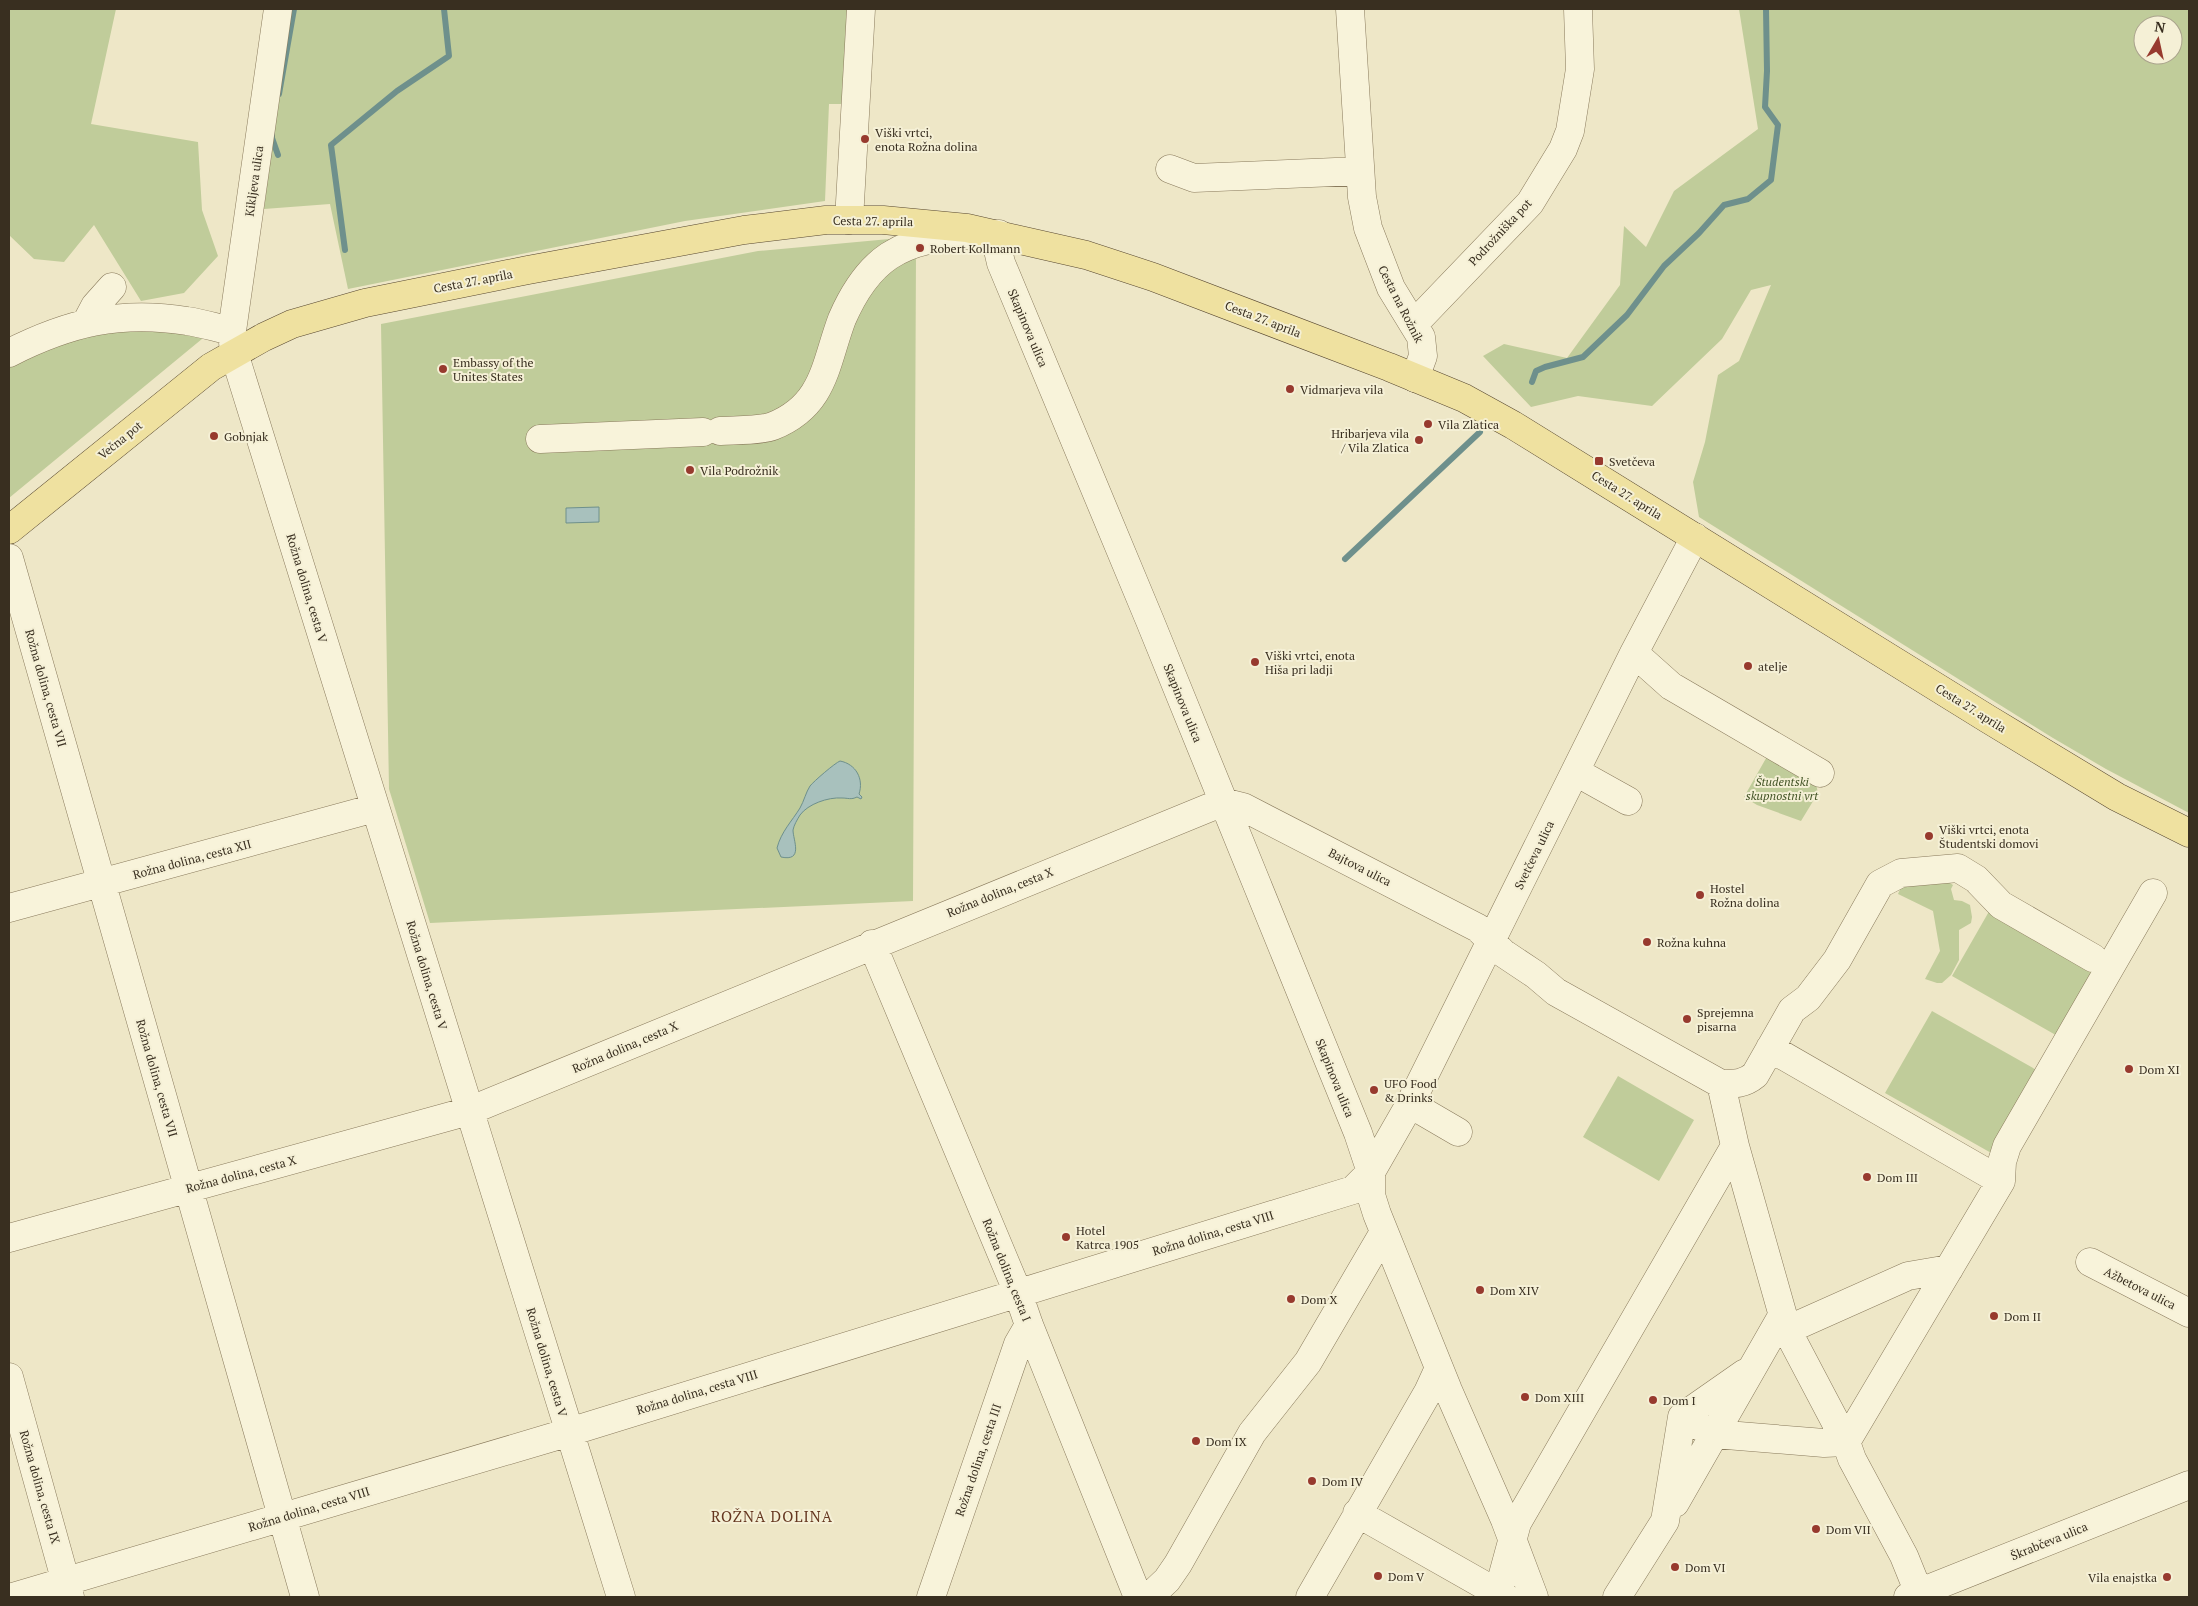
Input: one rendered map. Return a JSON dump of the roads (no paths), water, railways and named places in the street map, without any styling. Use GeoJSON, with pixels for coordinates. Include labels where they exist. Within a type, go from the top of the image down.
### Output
{"type":"FeatureCollection","features":[{"type":"Feature","properties":{"kind":"main road","name":"Cesta 27. aprila"},"geometry":{"type":"LineString","coordinates":[[233,342],[328,312],[394,297],[744,230],[793,223],[849,220],[923,222],[999,234],[1086,255],[1154,277],[1464,398],[1513,424],[2101,787],[2189,833]]}},
{"type":"Feature","properties":{"kind":"main road","name":"Večna pot"},"geometry":{"type":"LineString","coordinates":[[9,530],[211,367],[233,342]]}},
{"type":"Feature","properties":{"kind":"street","name":"Kikljeva ulica"},"geometry":{"type":"LineString","coordinates":[[233,342],[278,9]]}},
{"type":"Feature","properties":{"kind":"street"},"geometry":{"type":"LineString","coordinates":[[849,220],[861,9]]}},
{"type":"Feature","properties":{"kind":"street","name":"Cesta na Rožnik"},"geometry":{"type":"LineString","coordinates":[[1350,9],[1362,197],[1372,242],[1390,288],[1421,336],[1424,351],[1416,378]]}},
{"type":"Feature","properties":{"kind":"street","name":"Podrožniška pot"},"geometry":{"type":"LineString","coordinates":[[1414,324],[1530,203],[1546,180],[1563,149],[1570,131],[1580,69],[1578,9]]}},
{"type":"Feature","properties":{"kind":"street"},"geometry":{"type":"LineString","coordinates":[[1170,169],[1194,178],[1359,171]]}},
{"type":"Feature","properties":{"kind":"street"},"geometry":{"type":"LineString","coordinates":[[540,439],[712,431],[771,426],[794,414],[809,400],[823,379],[842,319],[876,266],[890,255],[914,244],[938,238],[999,234]]}},
{"type":"Feature","properties":{"kind":"street","name":"Skapinova ulica"},"geometry":{"type":"LineString","coordinates":[[999,234],[998,250],[1002,264],[1223,802],[1372,1172]]}},
{"type":"Feature","properties":{"kind":"street"},"geometry":{"type":"LineString","coordinates":[[86,323],[95,306],[112,287]]}},
{"type":"Feature","properties":{"kind":"street"},"geometry":{"type":"LineString","coordinates":[[9,353],[40,337],[65,328],[109,319],[150,318],[188,321],[233,342]]}},
{"type":"Feature","properties":{"kind":"street","name":"Rožna dolina, cesta V"},"geometry":{"type":"LineString","coordinates":[[233,342],[375,808],[621,1597]]}},
{"type":"Feature","properties":{"kind":"street","name":"Svetčeva ulica"},"geometry":{"type":"LineString","coordinates":[[1372,1172],[1410,1104],[1634,653],[1695,537]]}},
{"type":"Feature","properties":{"kind":"street","name":"Rožna dolina, cesta VII"},"geometry":{"type":"LineString","coordinates":[[9,558],[305,1597]]}},
{"type":"Feature","properties":{"kind":"street"},"geometry":{"type":"LineString","coordinates":[[1634,653],[1671,686],[1820,773]]}},
{"type":"Feature","properties":{"kind":"street"},"geometry":{"type":"LineString","coordinates":[[1576,772],[1628,801]]}},
{"type":"Feature","properties":{"kind":"street","name":"Bajtova ulica"},"geometry":{"type":"LineString","coordinates":[[1223,802],[1243,806],[1478,928],[1503,953],[1536,975],[1556,992],[1721,1084]]}},
{"type":"Feature","properties":{"kind":"street","name":"Rožna dolina, cesta X"},"geometry":{"type":"LineString","coordinates":[[9,1238],[469,1111],[872,944],[1223,802]]}},
{"type":"Feature","properties":{"kind":"street","name":"Rožna dolina, cesta XII"},"geometry":{"type":"LineString","coordinates":[[9,908],[375,808]]}},
{"type":"Feature","properties":{"kind":"street"},"geometry":{"type":"LineString","coordinates":[[1922,1594],[1904,1556],[1852,1459],[1846,1442],[1785,1323],[1735,1146],[1721,1084],[1737,1084],[1748,1081],[1755,1075],[1792,1010],[1808,998],[1836,960],[1880,884],[1901,873],[1958,868],[1976,879],[2002,905],[2102,963]]}},
{"type":"Feature","properties":{"kind":"street"},"geometry":{"type":"LineString","coordinates":[[1846,1442],[2001,1181],[2002,1162],[2007,1146],[2102,963],[2153,893]]}},
{"type":"Feature","properties":{"kind":"street","name":"Rožna dolina, cesta I"},"geometry":{"type":"LineString","coordinates":[[872,944],[1018,1293],[1029,1325],[1138,1597]]}},
{"type":"Feature","properties":{"kind":"street"},"geometry":{"type":"LineString","coordinates":[[1770,1048],[2001,1181]]}},
{"type":"Feature","properties":{"kind":"street"},"geometry":{"type":"LineString","coordinates":[[1410,1104],[1458,1132]]}},
{"type":"Feature","properties":{"kind":"street"},"geometry":{"type":"LineString","coordinates":[[1357,1513],[1501,1595],[1517,1523],[1735,1146]]}},
{"type":"Feature","properties":{"kind":"street"},"geometry":{"type":"LineString","coordinates":[[1372,1172],[1373,1201],[1384,1232],[1534,1597]]}},
{"type":"Feature","properties":{"kind":"street","name":"Rožna dolina, cesta VIII"},"geometry":{"type":"LineString","coordinates":[[13,1597],[68,1590],[282,1517],[569,1432],[1353,1190],[1372,1172]]}},
{"type":"Feature","properties":{"kind":"street"},"geometry":{"type":"LineString","coordinates":[[1149,1597],[1168,1580],[1252,1433],[1308,1362],[1384,1232]]}},
{"type":"Feature","properties":{"kind":"street","name":"Ažbetova ulica"},"geometry":{"type":"LineString","coordinates":[[2090,1262],[2189,1313]]}},
{"type":"Feature","properties":{"kind":"street"},"geometry":{"type":"LineString","coordinates":[[1617,1597],[1665,1521],[1752,1368],[1785,1323],[1908,1276],[1949,1269]]}},
{"type":"Feature","properties":{"kind":"street","name":"Rožna dolina, cesta III"},"geometry":{"type":"LineString","coordinates":[[931,1597],[1018,1344],[1029,1325]]}},
{"type":"Feature","properties":{"kind":"street"},"geometry":{"type":"LineString","coordinates":[[1310,1597],[1428,1392],[1439,1368]]}},
{"type":"Feature","properties":{"kind":"street"},"geometry":{"type":"LineString","coordinates":[[1665,1521],[1682,1417],[1752,1368]]}},
{"type":"Feature","properties":{"kind":"street","name":"Rožna dolina, cesta IX"},"geometry":{"type":"LineString","coordinates":[[9,1377],[68,1590]]}},
{"type":"Feature","properties":{"kind":"street"},"geometry":{"type":"LineString","coordinates":[[1682,1417],[1714,1434],[1824,1443],[1846,1442]]}},
{"type":"Feature","properties":{"kind":"street","name":"Škrabčeva ulica"},"geometry":{"type":"LineString","coordinates":[[1922,1594],[2189,1485]]}},
{"type":"Feature","properties":{"kind":"water"},"geometry":{"type":"Polygon","coordinates":[[[599,507],[599,522],[566,523],[566,508],[599,507]]]}},
{"type":"Feature","properties":{"kind":"water"},"geometry":{"type":"Polygon","coordinates":[[[840,761],[850,765],[857,773],[861,799],[857,797],[851,799],[831,799],[819,802],[808,808],[800,815],[793,828],[795,853],[788,858],[781,857],[777,848],[779,842],[800,808],[810,786],[840,761]]]}},
{"type":"Feature","properties":{"kind":"waterway"},"geometry":{"type":"LineString","coordinates":[[279,94],[294,9]]}},
{"type":"Feature","properties":{"kind":"waterway"},"geometry":{"type":"LineString","coordinates":[[345,250],[331,145],[397,91],[449,56],[444,9]]}},
{"type":"Feature","properties":{"kind":"waterway"},"geometry":{"type":"LineString","coordinates":[[1532,382],[1536,371],[1583,357],[1627,315],[1664,266],[1699,233],[1724,205],[1748,199],[1771,180],[1778,125],[1765,107],[1767,71],[1766,9]]}},
{"type":"Feature","properties":{"kind":"waterway"},"geometry":{"type":"LineString","coordinates":[[272,133],[278,155]]}},
{"type":"Feature","properties":{"kind":"waterway"},"geometry":{"type":"LineString","coordinates":[[1345,559],[1480,432]]}},
{"type":"Feature","properties":{"kind":"place","name":"Viški vrtci, enota Rožna dolina"},"geometry":{"type":"Point","coordinates":[865,139]}},
{"type":"Feature","properties":{"kind":"place","name":"Robert Kollmann"},"geometry":{"type":"Point","coordinates":[920,248]}},
{"type":"Feature","properties":{"kind":"place","name":"Embassy of the Unites States"},"geometry":{"type":"Point","coordinates":[443,369]}},
{"type":"Feature","properties":{"kind":"place","name":"Vidmarjeva vila"},"geometry":{"type":"Point","coordinates":[1290,389]}},
{"type":"Feature","properties":{"kind":"place","name":"Vila Zlatica"},"geometry":{"type":"Point","coordinates":[1428,424]}},
{"type":"Feature","properties":{"kind":"place","name":"Gobnjak"},"geometry":{"type":"Point","coordinates":[214,436]}},
{"type":"Feature","properties":{"kind":"place","name":"Hribarjeva vila / Vila Zlatica"},"geometry":{"type":"Point","coordinates":[1419,440]}},
{"type":"Feature","properties":{"kind":"place","name":"Svetčeva"},"geometry":{"type":"Point","coordinates":[1599,461]}},
{"type":"Feature","properties":{"kind":"place","name":"Vila Podrožnik"},"geometry":{"type":"Point","coordinates":[690,470]}},
{"type":"Feature","properties":{"kind":"place","name":"Viški vrtci, enota Hiša pri ladji"},"geometry":{"type":"Point","coordinates":[1255,662]}},
{"type":"Feature","properties":{"kind":"place","name":"atelje"},"geometry":{"type":"Point","coordinates":[1748,666]}},
{"type":"Feature","properties":{"kind":"place","name":"Viški vrtci, enota Študentski domovi"},"geometry":{"type":"Point","coordinates":[1929,836]}},
{"type":"Feature","properties":{"kind":"place","name":"Hostel Rožna dolina"},"geometry":{"type":"Point","coordinates":[1700,895]}},
{"type":"Feature","properties":{"kind":"place","name":"Rožna kuhna"},"geometry":{"type":"Point","coordinates":[1647,942]}},
{"type":"Feature","properties":{"kind":"place","name":"Sprejemna pisarna"},"geometry":{"type":"Point","coordinates":[1687,1019]}},
{"type":"Feature","properties":{"kind":"place","name":"Dom XI"},"geometry":{"type":"Point","coordinates":[2129,1069]}},
{"type":"Feature","properties":{"kind":"place","name":"UFO Food & Drinks"},"geometry":{"type":"Point","coordinates":[1374,1090]}},
{"type":"Feature","properties":{"kind":"place","name":"Dom III"},"geometry":{"type":"Point","coordinates":[1867,1177]}},
{"type":"Feature","properties":{"kind":"place","name":"Hotel Katrca 1905"},"geometry":{"type":"Point","coordinates":[1066,1237]}},
{"type":"Feature","properties":{"kind":"place","name":"Dom XIV"},"geometry":{"type":"Point","coordinates":[1480,1290]}},
{"type":"Feature","properties":{"kind":"place","name":"Dom X"},"geometry":{"type":"Point","coordinates":[1291,1299]}},
{"type":"Feature","properties":{"kind":"place","name":"Dom II"},"geometry":{"type":"Point","coordinates":[1994,1316]}},
{"type":"Feature","properties":{"kind":"place","name":"Dom XIII"},"geometry":{"type":"Point","coordinates":[1525,1397]}},
{"type":"Feature","properties":{"kind":"place","name":"Dom I"},"geometry":{"type":"Point","coordinates":[1653,1400]}},
{"type":"Feature","properties":{"kind":"place","name":"Dom IX"},"geometry":{"type":"Point","coordinates":[1196,1441]}},
{"type":"Feature","properties":{"kind":"place","name":"Dom IV"},"geometry":{"type":"Point","coordinates":[1312,1481]}},
{"type":"Feature","properties":{"kind":"place","name":"Dom VII"},"geometry":{"type":"Point","coordinates":[1816,1529]}},
{"type":"Feature","properties":{"kind":"place","name":"Dom VI"},"geometry":{"type":"Point","coordinates":[1675,1567]}},
{"type":"Feature","properties":{"kind":"place","name":"Dom V"},"geometry":{"type":"Point","coordinates":[1378,1576]}},
{"type":"Feature","properties":{"kind":"place","name":"Vila enajstka"},"geometry":{"type":"Point","coordinates":[2167,1577]}},
{"type":"Feature","properties":{"kind":"district","name":"ROŽNA DOLINA"},"geometry":{"type":"Point","coordinates":[772,1516]}},
{"type":"Feature","properties":{"kind":"park label","name":"Študentski skupnostni vrt"},"geometry":{"type":"Point","coordinates":[1782,788]}}]}
